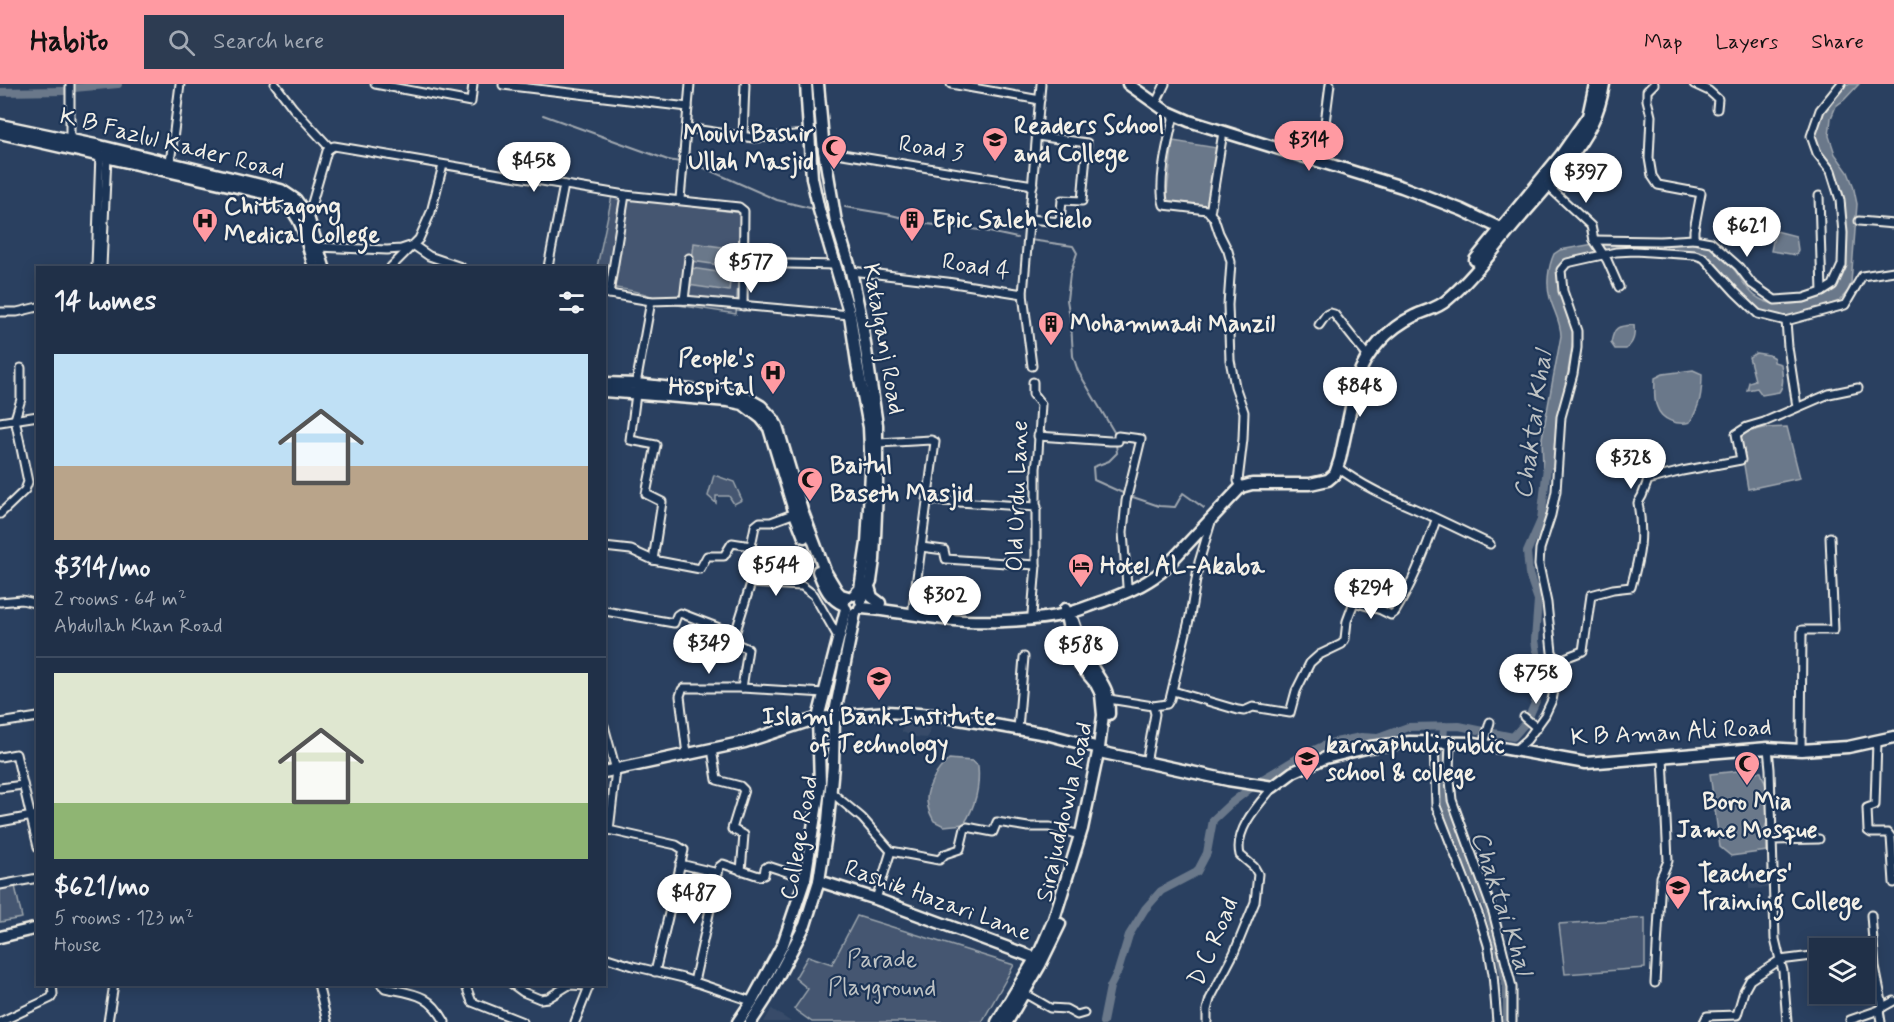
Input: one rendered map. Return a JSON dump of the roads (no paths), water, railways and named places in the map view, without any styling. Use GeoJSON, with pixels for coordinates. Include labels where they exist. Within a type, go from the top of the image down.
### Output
{"type":"FeatureCollection","features":[{"type":"Feature","properties":{"kind":"main road","name":"Katalganj Road"},"geometry":{"type":"LineString","coordinates":[[806,84],[812,178],[819,210],[850,315],[869,427],[871,472],[864,571],[860,589],[852,604]]}},
{"type":"Feature","properties":{"kind":"main road","name":"Katalganj Road"},"geometry":{"type":"LineString","coordinates":[[818,84],[824,152],[836,222],[851,271],[862,323],[878,443],[874,560],[869,587],[852,604]]}},
{"type":"Feature","properties":{"kind":"main road"},"geometry":{"type":"LineString","coordinates":[[1128,84],[1174,115],[1424,195],[1504,230]]}},
{"type":"Feature","properties":{"kind":"main road"},"geometry":{"type":"LineString","coordinates":[[852,604],[880,603],[966,615],[1032,614],[1068,610],[1127,586],[1160,567],[1240,484],[1250,478],[1303,479],[1320,475],[1331,469],[1337,457],[1353,385],[1365,353],[1388,328],[1408,315],[1433,304],[1449,291],[1504,230],[1548,186],[1592,124],[1603,85]]}},
{"type":"Feature","properties":{"kind":"main road"},"geometry":{"type":"LineString","coordinates":[[606,391],[636,389],[727,393],[747,398],[761,406],[777,426],[798,512],[827,591],[835,601],[923,617],[966,621],[1031,619],[1068,610],[1133,590],[1148,583],[1161,572],[1240,484],[1310,484],[1328,480],[1335,474],[1357,379],[1368,356],[1393,329],[1414,316],[1434,309],[1445,302],[1561,155],[1588,116],[1603,85]]}},
{"type":"Feature","properties":{"kind":"main road","name":"K B Fazlul Kader Road"},"geometry":{"type":"LineString","coordinates":[[0,125],[70,140],[222,185],[273,195],[298,216],[314,266]]}},
{"type":"Feature","properties":{"kind":"main road","name":"K B Fazlul Kader Road"},"geometry":{"type":"LineString","coordinates":[[0,133],[170,163],[269,185],[296,200],[308,217],[324,266]]}},
{"type":"Feature","properties":{"kind":"main road"},"geometry":{"type":"LineString","coordinates":[[606,383],[636,389]]}},
{"type":"Feature","properties":{"kind":"main road"},"geometry":{"type":"LineString","coordinates":[[869,587],[872,597],[880,603]]}},
{"type":"Feature","properties":{"kind":"main road","name":"College Road"},"geometry":{"type":"LineString","coordinates":[[751,1022],[755,1006],[783,944],[805,878],[820,784],[818,718],[838,638],[852,604]]}},
{"type":"Feature","properties":{"kind":"main road","name":"College Road"},"geometry":{"type":"LineString","coordinates":[[738,1022],[755,1006],[785,965],[805,925],[819,880],[831,792],[834,717],[852,604]]}},
{"type":"Feature","properties":{"kind":"main road","name":"Sirajuddowla Road"},"geometry":{"type":"LineString","coordinates":[[1007,1022],[1024,993],[1054,919],[1080,835],[1109,718],[1106,687],[1080,644],[1068,610]]}},
{"type":"Feature","properties":{"kind":"main road"},"geometry":{"type":"LineString","coordinates":[[610,771],[745,742],[818,718],[887,712],[934,715],[1046,734],[1102,750],[1275,785],[1293,771],[1325,758],[1370,747],[1434,742]]}},
{"type":"Feature","properties":{"kind":"main road","name":"K B Aman Ali Road"},"geometry":{"type":"LineString","coordinates":[[1434,742],[1484,744],[1586,764],[1768,748],[1801,750],[1848,747],[1894,737]]}},
{"type":"Feature","properties":{"kind":"main road"},"geometry":{"type":"LineString","coordinates":[[1102,750],[1229,777]]}},
{"type":"Feature","properties":{"kind":"main road","name":"Sirajuddowla Road"},"geometry":{"type":"LineString","coordinates":[[997,1022],[1053,940],[1062,919],[1096,795],[1102,750]]}},
{"type":"Feature","properties":{"kind":"main road","name":"Rashik Hazari Lane"},"geometry":{"type":"LineString","coordinates":[[819,880],[876,899],[1038,962]]}},
{"type":"Feature","properties":{"kind":"main road"},"geometry":{"type":"LineString","coordinates":[[0,937],[36,928]]}},
{"type":"Feature","properties":{"kind":"street"},"geometry":{"type":"LineString","coordinates":[[70,84],[70,140]]}},
{"type":"Feature","properties":{"kind":"street"},"geometry":{"type":"LineString","coordinates":[[170,163],[180,84]]}},
{"type":"Feature","properties":{"kind":"street"},"geometry":{"type":"LineString","coordinates":[[275,84],[293,108],[330,148]]}},
{"type":"Feature","properties":{"kind":"street"},"geometry":{"type":"LineString","coordinates":[[375,84],[471,102],[473,84]]}},
{"type":"Feature","properties":{"kind":"street"},"geometry":{"type":"LineString","coordinates":[[680,200],[690,84]]}},
{"type":"Feature","properties":{"kind":"street"},"geometry":{"type":"LineString","coordinates":[[743,136],[745,84]]}},
{"type":"Feature","properties":{"kind":"street"},"geometry":{"type":"LineString","coordinates":[[951,84],[1040,100]]}},
{"type":"Feature","properties":{"kind":"street"},"geometry":{"type":"LineString","coordinates":[[1023,294],[1041,84]]}},
{"type":"Feature","properties":{"kind":"street"},"geometry":{"type":"LineString","coordinates":[[1156,103],[1165,84]]}},
{"type":"Feature","properties":{"kind":"street"},"geometry":{"type":"LineString","coordinates":[[1316,159],[1325,123],[1330,84]]}},
{"type":"Feature","properties":{"kind":"street"},"geometry":{"type":"LineString","coordinates":[[1654,84],[1647,91],[1651,116],[1648,158],[1652,176],[1658,185],[1701,193],[1694,239]]}},
{"type":"Feature","properties":{"kind":"street"},"geometry":{"type":"LineString","coordinates":[[1694,84],[1709,90],[1718,99],[1718,110]]}},
{"type":"Feature","properties":{"kind":"street"},"geometry":{"type":"LineString","coordinates":[[1594,240],[1694,239],[1712,242],[1739,267],[1752,284],[1775,300],[1804,298],[1822,292],[1833,285],[1842,265],[1843,233],[1840,200],[1831,171],[1817,153],[1811,136],[1820,110],[1841,84]]}},
{"type":"Feature","properties":{"kind":"street"},"geometry":{"type":"LineString","coordinates":[[503,85],[688,107]]}},
{"type":"Feature","properties":{"kind":"street"},"geometry":{"type":"LineString","coordinates":[[1174,115],[1161,197],[1164,205],[1207,210],[1228,251],[1231,262],[1228,305],[1230,360],[1235,386],[1244,412],[1240,484]]}},
{"type":"Feature","properties":{"kind":"street"},"geometry":{"type":"LineString","coordinates":[[687,128],[754,138],[808,134]]}},
{"type":"Feature","properties":{"kind":"street"},"geometry":{"type":"LineString","coordinates":[[1210,213],[1223,132]]}},
{"type":"Feature","properties":{"kind":"street"},"geometry":{"type":"LineString","coordinates":[[1030,219],[1060,222],[1062,200],[1082,201],[1087,143],[1037,136]]}},
{"type":"Feature","properties":{"kind":"street"},"geometry":{"type":"LineString","coordinates":[[308,217],[327,151],[333,147],[625,195],[742,208],[744,211],[742,306]]}},
{"type":"Feature","properties":{"kind":"street"},"geometry":{"type":"LineString","coordinates":[[96,266],[104,151]]}},
{"type":"Feature","properties":{"kind":"street"},"geometry":{"type":"LineString","coordinates":[[102,266],[104,151]]}},
{"type":"Feature","properties":{"kind":"street","name":"Road 3"},"geometry":{"type":"LineString","coordinates":[[824,152],[1033,185]]}},
{"type":"Feature","properties":{"kind":"street"},"geometry":{"type":"LineString","coordinates":[[392,266],[419,238],[431,212],[443,165]]}},
{"type":"Feature","properties":{"kind":"street"},"geometry":{"type":"LineString","coordinates":[[548,266],[564,185]]}},
{"type":"Feature","properties":{"kind":"street"},"geometry":{"type":"LineString","coordinates":[[1548,186],[1591,226],[1594,240],[1619,287]]}},
{"type":"Feature","properties":{"kind":"street"},"geometry":{"type":"LineString","coordinates":[[625,195],[607,293],[651,302],[684,300],[850,315]]}},
{"type":"Feature","properties":{"kind":"street"},"geometry":{"type":"LineString","coordinates":[[1819,196],[1822,292]]}},
{"type":"Feature","properties":{"kind":"street"},"geometry":{"type":"LineString","coordinates":[[1859,221],[1894,224]]}},
{"type":"Feature","properties":{"kind":"street"},"geometry":{"type":"LineString","coordinates":[[317,247],[387,250],[413,245]]}},
{"type":"Feature","properties":{"kind":"street"},"geometry":{"type":"LineString","coordinates":[[413,245],[429,256],[458,266]]}},
{"type":"Feature","properties":{"kind":"street"},"geometry":{"type":"LineString","coordinates":[[1514,751],[1537,728],[1552,700],[1557,661],[1552,652],[1547,603],[1539,565],[1540,549],[1556,491],[1561,417],[1573,374],[1577,348],[1578,331],[1563,291],[1561,270],[1566,263],[1616,252],[1635,251],[1702,256],[1758,314],[1786,321],[1845,304],[1862,276],[1894,271]]}},
{"type":"Feature","properties":{"kind":"street"},"geometry":{"type":"LineString","coordinates":[[684,300],[689,258]]}},
{"type":"Feature","properties":{"kind":"street"},"geometry":{"type":"LineString","coordinates":[[743,263],[836,265]]}},
{"type":"Feature","properties":{"kind":"street","name":"Road 4"},"geometry":{"type":"LineString","coordinates":[[851,271],[947,282],[1023,294],[1032,366]]}},
{"type":"Feature","properties":{"kind":"street"},"geometry":{"type":"LineString","coordinates":[[651,302],[630,440],[656,445],[646,494],[662,502],[653,560]]}},
{"type":"Feature","properties":{"kind":"street"},"geometry":{"type":"LineString","coordinates":[[0,312],[16,312],[36,307]]}},
{"type":"Feature","properties":{"kind":"street"},"geometry":{"type":"LineString","coordinates":[[1319,325],[1326,315],[1330,313],[1335,315],[1365,353]]}},
{"type":"Feature","properties":{"kind":"street"},"geometry":{"type":"LineString","coordinates":[[1786,321],[1797,407]]}},
{"type":"Feature","properties":{"kind":"street"},"geometry":{"type":"LineString","coordinates":[[0,514],[27,487],[28,482],[15,419],[21,399],[21,368]]}},
{"type":"Feature","properties":{"kind":"street","name":"Old Urdu Lane"},"geometry":{"type":"LineString","coordinates":[[1032,614],[1036,565],[1035,468],[1041,405],[1033,394],[1033,382]]}},
{"type":"Feature","properties":{"kind":"street"},"geometry":{"type":"LineString","coordinates":[[1557,661],[1583,651],[1591,595],[1631,587],[1640,557],[1642,525],[1638,503],[1648,480],[1741,460],[1736,434],[1747,427],[1829,394],[1858,388]]}},
{"type":"Feature","properties":{"kind":"street"},"geometry":{"type":"LineString","coordinates":[[0,422],[36,416]]}},
{"type":"Feature","properties":{"kind":"street"},"geometry":{"type":"LineString","coordinates":[[1038,436],[1110,441],[1118,441],[1118,436],[1141,439],[1126,501],[1123,532],[1127,586]]}},
{"type":"Feature","properties":{"kind":"street"},"geometry":{"type":"LineString","coordinates":[[878,443],[931,440],[935,442],[913,609]]}},
{"type":"Feature","properties":{"kind":"street"},"geometry":{"type":"LineString","coordinates":[[1337,467],[1354,480],[1382,495],[1490,544]]}},
{"type":"Feature","properties":{"kind":"street"},"geometry":{"type":"LineString","coordinates":[[927,500],[1037,507]]}},
{"type":"Feature","properties":{"kind":"street"},"geometry":{"type":"LineString","coordinates":[[742,688],[748,649],[735,643],[735,634],[751,583],[751,546],[757,524],[771,522],[798,512]]}},
{"type":"Feature","properties":{"kind":"street"},"geometry":{"type":"LineString","coordinates":[[1106,701],[1153,706],[1167,704],[1173,691],[1190,616],[1199,562],[1211,518]]}},
{"type":"Feature","properties":{"kind":"street"},"geometry":{"type":"LineString","coordinates":[[1173,691],[1238,710],[1244,711],[1253,707],[1290,713],[1296,691],[1310,663],[1319,655],[1341,644],[1345,639],[1347,621],[1354,602],[1391,615],[1395,612],[1412,584],[1436,520]]}},
{"type":"Feature","properties":{"kind":"street"},"geometry":{"type":"LineString","coordinates":[[1801,750],[1802,630],[1834,630],[1830,537]]}},
{"type":"Feature","properties":{"kind":"street"},"geometry":{"type":"LineString","coordinates":[[606,547],[631,550],[653,560],[700,569],[707,556],[724,556],[732,543],[751,546]]}},
{"type":"Feature","properties":{"kind":"street"},"geometry":{"type":"LineString","coordinates":[[921,547],[944,550],[946,559],[1036,565]]}},
{"type":"Feature","properties":{"kind":"street"},"geometry":{"type":"LineString","coordinates":[[751,583],[802,586],[814,595],[838,638]]}},
{"type":"Feature","properties":{"kind":"street"},"geometry":{"type":"LineString","coordinates":[[0,603],[22,600],[36,604]]}},
{"type":"Feature","properties":{"kind":"street"},"geometry":{"type":"LineString","coordinates":[[606,611],[674,623],[680,613],[735,634]]}},
{"type":"Feature","properties":{"kind":"street"},"geometry":{"type":"LineString","coordinates":[[1018,729],[1024,657]]}},
{"type":"Feature","properties":{"kind":"street"},"geometry":{"type":"LineString","coordinates":[[687,755],[680,696],[682,690],[742,688],[825,693]]}},
{"type":"Feature","properties":{"kind":"street"},"geometry":{"type":"LineString","coordinates":[[1148,758],[1155,714],[1153,706]]}},
{"type":"Feature","properties":{"kind":"street"},"geometry":{"type":"LineString","coordinates":[[0,723],[36,717]]}},
{"type":"Feature","properties":{"kind":"street"},"geometry":{"type":"LineString","coordinates":[[1524,717],[1537,728]]}},
{"type":"Feature","properties":{"kind":"street"},"geometry":{"type":"LineString","coordinates":[[1484,744],[1490,722]]}},
{"type":"Feature","properties":{"kind":"street"},"geometry":{"type":"LineString","coordinates":[[606,741],[610,771],[607,830],[682,847],[684,852],[656,972]]}},
{"type":"Feature","properties":{"kind":"street"},"geometry":{"type":"LineString","coordinates":[[1877,741],[1875,806],[1867,808],[1868,831],[1890,835],[1894,883]]}},
{"type":"Feature","properties":{"kind":"street"},"geometry":{"type":"LineString","coordinates":[[1434,742],[1436,806],[1488,945],[1497,1022]]}},
{"type":"Feature","properties":{"kind":"street"},"geometry":{"type":"LineString","coordinates":[[1450,742],[1449,771],[1452,800],[1493,912],[1512,987],[1512,1022]]}},
{"type":"Feature","properties":{"kind":"street"},"geometry":{"type":"LineString","coordinates":[[1768,748],[1775,939],[1783,971],[1787,1022]]}},
{"type":"Feature","properties":{"kind":"street"},"geometry":{"type":"LineString","coordinates":[[712,749],[717,780],[740,786],[744,790],[732,829],[744,835],[741,870]]}},
{"type":"Feature","properties":{"kind":"street"},"geometry":{"type":"LineString","coordinates":[[0,757],[16,754],[34,815],[36,831]]}},
{"type":"Feature","properties":{"kind":"street"},"geometry":{"type":"LineString","coordinates":[[1654,983],[1661,877],[1668,861],[1663,757]]}},
{"type":"Feature","properties":{"kind":"street"},"geometry":{"type":"LineString","coordinates":[[0,788],[23,784]]}},
{"type":"Feature","properties":{"kind":"street","name":"D C Road"},"geometry":{"type":"LineString","coordinates":[[1207,1022],[1210,999],[1234,953],[1255,903],[1258,874],[1254,867],[1240,855],[1239,843],[1244,828],[1255,809],[1275,785]]}},
{"type":"Feature","properties":{"kind":"street"},"geometry":{"type":"LineString","coordinates":[[831,792],[862,818],[891,851],[939,860],[945,854],[960,849],[965,828],[993,832],[997,822],[1050,827],[1080,835]]}},
{"type":"Feature","properties":{"kind":"street"},"geometry":{"type":"LineString","coordinates":[[0,822],[34,815]]}},
{"type":"Feature","properties":{"kind":"street"},"geometry":{"type":"LineString","coordinates":[[1772,840],[1819,839]]}},
{"type":"Feature","properties":{"kind":"street"},"geometry":{"type":"LineString","coordinates":[[876,899],[891,851]]}},
{"type":"Feature","properties":{"kind":"street"},"geometry":{"type":"LineString","coordinates":[[680,864],[718,873]]}},
{"type":"Feature","properties":{"kind":"street"},"geometry":{"type":"LineString","coordinates":[[694,982],[719,867],[723,864],[762,876],[768,866],[805,878]]}},
{"type":"Feature","properties":{"kind":"street"},"geometry":{"type":"LineString","coordinates":[[0,885],[36,878]]}},
{"type":"Feature","properties":{"kind":"street"},"geometry":{"type":"LineString","coordinates":[[1871,915],[1881,1022]]}},
{"type":"Feature","properties":{"kind":"street"},"geometry":{"type":"LineString","coordinates":[[1704,1022],[1707,1016],[1737,1015],[1750,980],[1780,960],[1809,956]]}},
{"type":"Feature","properties":{"kind":"street"},"geometry":{"type":"LineString","coordinates":[[606,958],[694,982],[748,1000],[755,1006]]}},
{"type":"Feature","properties":{"kind":"street"},"geometry":{"type":"LineString","coordinates":[[0,1022],[51,998],[52,986]]}},
{"type":"Feature","properties":{"kind":"street"},"geometry":{"type":"LineString","coordinates":[[108,1022],[114,986]]}},
{"type":"Feature","properties":{"kind":"street"},"geometry":{"type":"LineString","coordinates":[[318,986],[327,1022]]}},
{"type":"Feature","properties":{"kind":"street"},"geometry":{"type":"LineString","coordinates":[[383,986],[417,994],[430,1002],[445,1022]]}},
{"type":"Feature","properties":{"kind":"street"},"geometry":{"type":"LineString","coordinates":[[466,986],[472,1002],[524,1022]]}},
{"type":"Feature","properties":{"kind":"street"},"geometry":{"type":"LineString","coordinates":[[515,986],[540,999],[548,998],[567,986]]}},
{"type":"Feature","properties":{"kind":"street"},"geometry":{"type":"LineString","coordinates":[[576,1022],[589,986]]}},
{"type":"Feature","properties":{"kind":"street"},"geometry":{"type":"LineString","coordinates":[[1024,993],[1050,1008],[1066,1009],[1077,1015],[1084,1013]]}},
{"type":"Feature","properties":{"kind":"street"},"geometry":{"type":"LineString","coordinates":[[1849,1021],[1894,1001]]}},
{"type":"Feature","properties":{"kind":"waterway"},"geometry":{"type":"LineString","coordinates":[[74,88],[118,84]]}},
{"type":"Feature","properties":{"kind":"waterway"},"geometry":{"type":"LineString","coordinates":[[0,92],[64,91]]}},
{"type":"Feature","properties":{"kind":"waterway"},"geometry":{"type":"LineString","coordinates":[[543,115],[668,160],[680,162]]}},
{"type":"Feature","properties":{"kind":"waterway"},"geometry":{"type":"LineString","coordinates":[[686,163],[702,167],[777,200],[810,208]]}},
{"type":"Feature","properties":{"kind":"waterway"},"geometry":{"type":"LineString","coordinates":[[845,207],[927,224],[980,230],[1017,238]]}},
{"type":"Feature","properties":{"kind":"waterway"},"geometry":{"type":"LineString","coordinates":[[1030,240],[1073,246],[1077,253],[1070,274],[1067,300],[1073,356],[1078,371],[1114,432],[1115,438]]}},
{"type":"Feature","properties":{"kind":"waterway"},"geometry":{"type":"LineString","coordinates":[[1116,444],[1117,453],[1109,461],[1093,467],[1094,480],[1125,494]]}},
{"type":"Feature","properties":{"kind":"waterway","name":"Chaktai Khal"},"geometry":{"type":"LineString","coordinates":[[1103,1022],[1110,987],[1118,971],[1129,935],[1145,909],[1161,891],[1197,872],[1207,853],[1213,820],[1261,780],[1303,755],[1330,743],[1361,737],[1378,738],[1408,727],[1459,726],[1513,737],[1527,721],[1540,686],[1535,640],[1538,600],[1529,574],[1527,552],[1541,520],[1548,458]]}},
{"type":"Feature","properties":{"kind":"waterway"},"geometry":{"type":"LineString","coordinates":[[1130,496],[1159,506],[1175,507],[1183,493],[1204,508]]}},
{"type":"Feature","properties":{"kind":"waterway","name":"Chaktai Khal"},"geometry":{"type":"LineString","coordinates":[[1444,726],[1442,762],[1445,802],[1487,907],[1499,949],[1507,989],[1507,1022]]}},
{"type":"Feature","properties":{"kind":"place","name":"Readers School and College"},"geometry":{"type":"Point","coordinates":[995,163]}},
{"type":"Feature","properties":{"kind":"place","name":"Moulvi Bashir Ullah Masjid"},"geometry":{"type":"Point","coordinates":[834,171]}},
{"type":"Feature","properties":{"kind":"place","name":"Epic Saleh Cielo"},"geometry":{"type":"Point","coordinates":[912,243]}},
{"type":"Feature","properties":{"kind":"place","name":"Chittagong Medical College"},"geometry":{"type":"Point","coordinates":[205,244]}},
{"type":"Feature","properties":{"kind":"place","name":"Mohammadi Manzil"},"geometry":{"type":"Point","coordinates":[1051,347]}},
{"type":"Feature","properties":{"kind":"place","name":"People's Hospital"},"geometry":{"type":"Point","coordinates":[773,396]}},
{"type":"Feature","properties":{"kind":"place","name":"Baitul Baseth Masjid"},"geometry":{"type":"Point","coordinates":[810,503]}},
{"type":"Feature","properties":{"kind":"place","name":"Hotel AL-Akaba"},"geometry":{"type":"Point","coordinates":[1081,589]}},
{"type":"Feature","properties":{"kind":"place","name":"Islami Bank Institute of Technology"},"geometry":{"type":"Point","coordinates":[879,702]}},
{"type":"Feature","properties":{"kind":"place","name":"karnaphuli public school & college"},"geometry":{"type":"Point","coordinates":[1307,782]}},
{"type":"Feature","properties":{"kind":"place","name":"Boro Mia Jame Mosque"},"geometry":{"type":"Point","coordinates":[1747,787]}},
{"type":"Feature","properties":{"kind":"place","name":"Teachers' Training College"},"geometry":{"type":"Point","coordinates":[1678,911]}},
{"type":"Feature","properties":{"kind":"park label","name":"Parade Playground"},"geometry":{"type":"Point","coordinates":[882,974]}}]}
